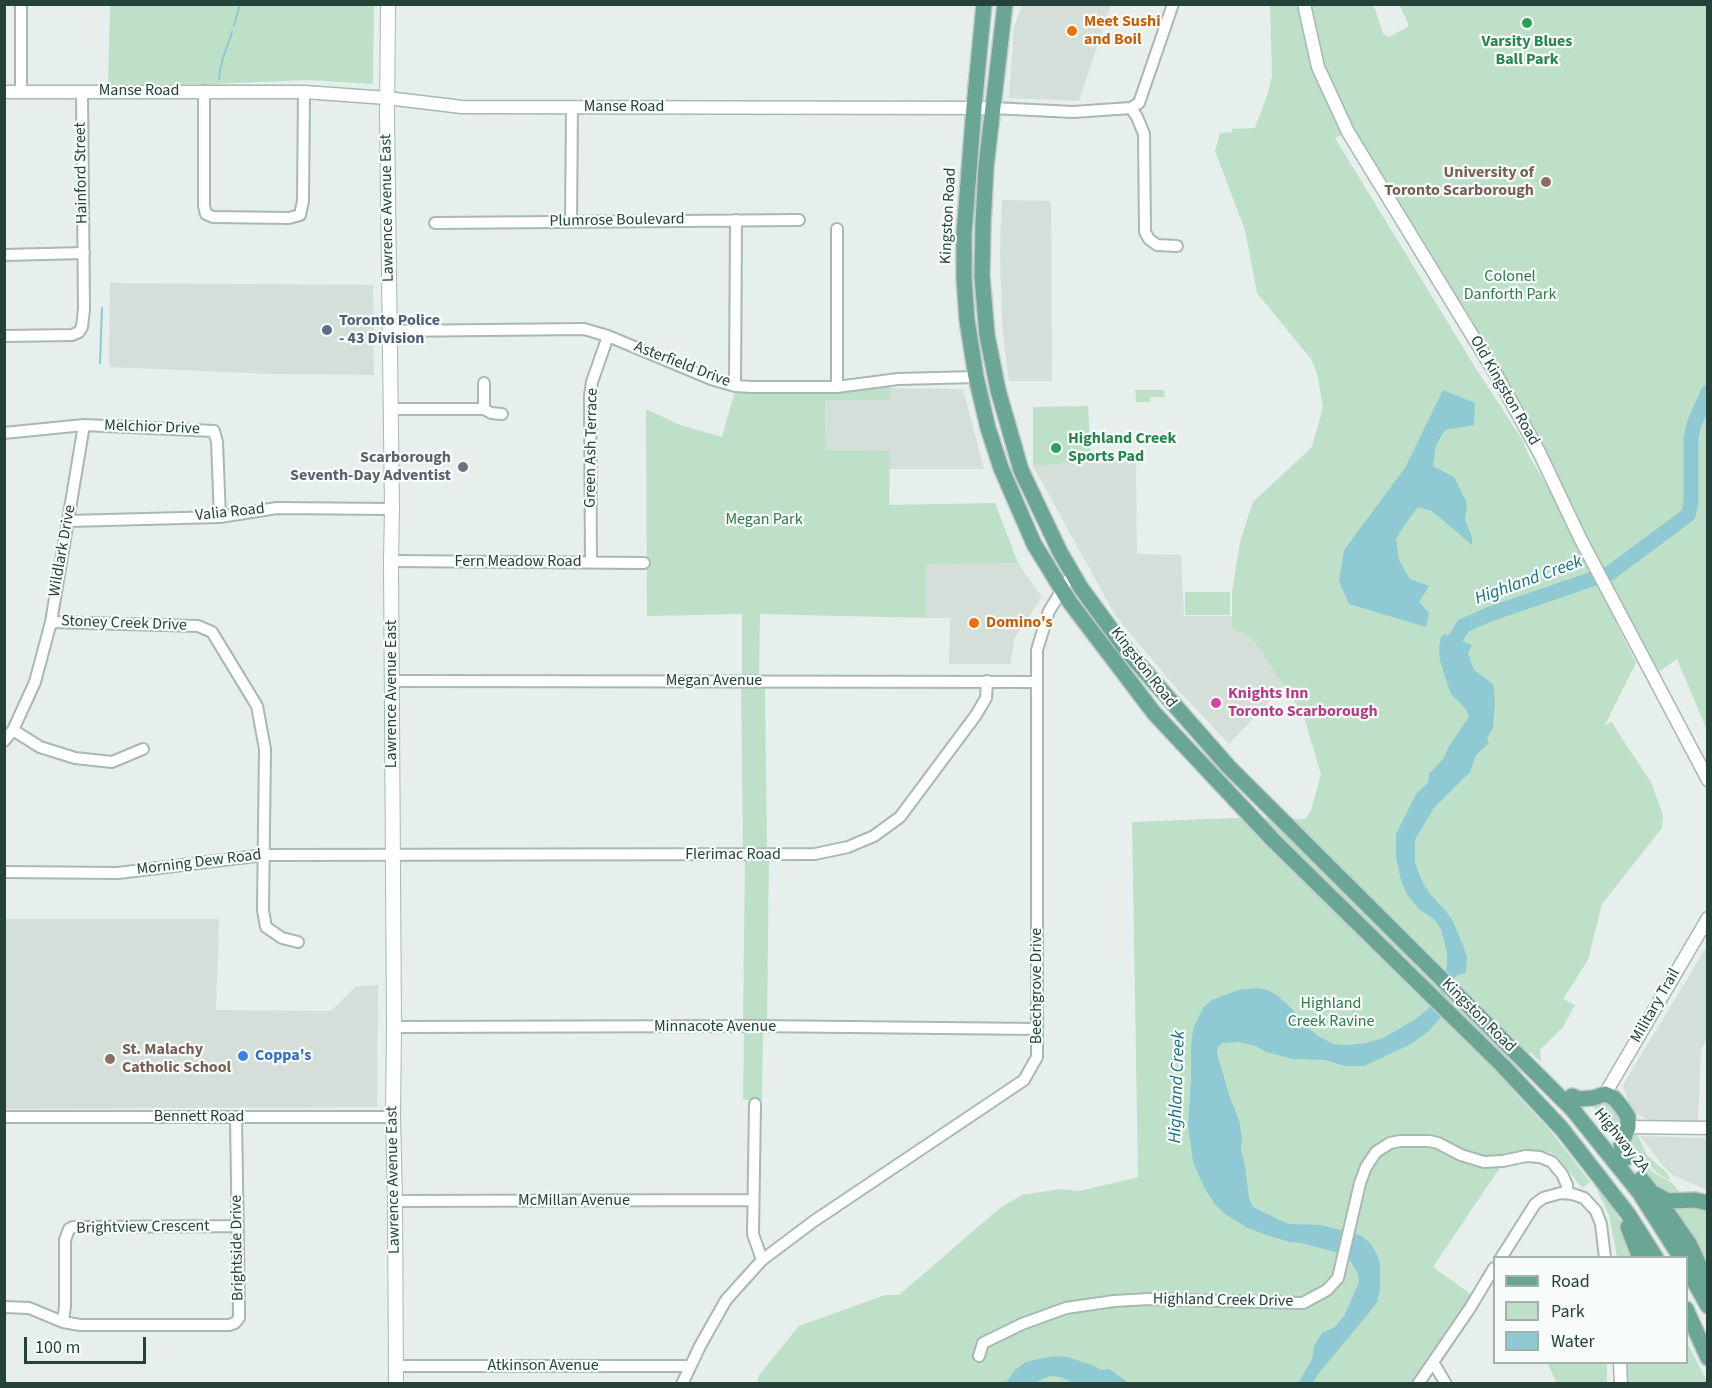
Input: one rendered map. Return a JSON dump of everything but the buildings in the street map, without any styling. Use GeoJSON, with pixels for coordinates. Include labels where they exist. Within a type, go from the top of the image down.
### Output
{"type":"FeatureCollection","features":[{"type":"Feature","properties":{"kind":"main road","name":"Lawrence Avenue East"},"geometry":{"type":"LineString","coordinates":[[388,4],[396,1383]]}},
{"type":"Feature","properties":{"kind":"main road","name":"Kingston Road"},"geometry":{"type":"LineString","coordinates":[[984,4],[964,234],[967,320],[975,377],[986,420],[1001,468],[1034,544],[1062,590],[1154,713],[1309,875],[1502,1065],[1568,1137],[1618,1202]]}},
{"type":"Feature","properties":{"kind":"main road","name":"Kingston Road"},"geometry":{"type":"LineString","coordinates":[[1005,4],[986,167],[982,267],[984,311],[991,359],[1021,470],[1072,574],[1135,660],[1228,766],[1520,1056]]}},
{"type":"Feature","properties":{"kind":"main road"},"geometry":{"type":"LineString","coordinates":[[1520,1056],[1542,1069],[1572,1096],[1626,1158],[1690,1245],[1707,1285]]}},
{"type":"Feature","properties":{"kind":"main road","name":"Highway 2A"},"geometry":{"type":"LineString","coordinates":[[1520,1056],[1573,1110],[1610,1154],[1639,1192],[1680,1256]]}},
{"type":"Feature","properties":{"kind":"main road"},"geometry":{"type":"LineString","coordinates":[[1572,1096],[1579,1099],[1605,1094],[1614,1098],[1628,1118],[1628,1127],[1621,1145],[1626,1158]]}},
{"type":"Feature","properties":{"kind":"main road"},"geometry":{"type":"LineString","coordinates":[[1650,1190],[1668,1201],[1695,1200],[1707,1203]]}},
{"type":"Feature","properties":{"kind":"main road"},"geometry":{"type":"LineString","coordinates":[[1618,1202],[1640,1256]]}},
{"type":"Feature","properties":{"kind":"main road"},"geometry":{"type":"LineString","coordinates":[[1618,1202],[1655,1256]]}},
{"type":"Feature","properties":{"kind":"main road"},"geometry":{"type":"LineString","coordinates":[[1688,1272],[1707,1306]]}},
{"type":"Feature","properties":{"kind":"main road"},"geometry":{"type":"LineString","coordinates":[[1688,1314],[1707,1357]]}},
{"type":"Feature","properties":{"kind":"main road"},"geometry":{"type":"LineString","coordinates":[[1688,1328],[1707,1357]]}},
{"type":"Feature","properties":{"kind":"street"},"geometry":{"type":"LineString","coordinates":[[21,4],[21,92]]}},
{"type":"Feature","properties":{"kind":"street"},"geometry":{"type":"LineString","coordinates":[[1173,4],[1139,103],[1131,108],[1144,134],[1146,235],[1157,245],[1177,246]]}},
{"type":"Feature","properties":{"kind":"street","name":"Old Kingston Road"},"geometry":{"type":"LineString","coordinates":[[1304,4],[1318,67],[1348,132],[1497,376],[1539,452],[1581,540],[1707,780]]}},
{"type":"Feature","properties":{"kind":"street"},"geometry":{"type":"LineString","coordinates":[[204,91],[204,206],[206,214],[213,217],[289,218],[300,215],[303,201],[304,92]]}},
{"type":"Feature","properties":{"kind":"street","name":"Manse Road"},"geometry":{"type":"LineString","coordinates":[[4,92],[304,92],[387,98],[462,107],[974,107],[1073,112],[1131,108]]}},
{"type":"Feature","properties":{"kind":"street","name":"Hainford Street"},"geometry":{"type":"LineString","coordinates":[[4,336],[72,335],[79,332],[84,319],[82,92]]}},
{"type":"Feature","properties":{"kind":"street"},"geometry":{"type":"LineString","coordinates":[[571,222],[572,107]]}},
{"type":"Feature","properties":{"kind":"street"},"geometry":{"type":"LineString","coordinates":[[735,386],[736,220]]}},
{"type":"Feature","properties":{"kind":"street","name":"Plumrose Boulevard"},"geometry":{"type":"LineString","coordinates":[[435,223],[800,220]]}},
{"type":"Feature","properties":{"kind":"street"},"geometry":{"type":"LineString","coordinates":[[837,229],[837,387]]}},
{"type":"Feature","properties":{"kind":"street"},"geometry":{"type":"LineString","coordinates":[[4,255],[84,254]]}},
{"type":"Feature","properties":{"kind":"street","name":"Asterfield Drive"},"geometry":{"type":"LineString","coordinates":[[390,332],[585,329],[608,336],[711,379],[735,386],[837,387],[898,379],[975,377]]}},
{"type":"Feature","properties":{"kind":"street","name":"Green Ash Terrace"},"geometry":{"type":"LineString","coordinates":[[591,562],[590,396],[592,382],[608,336]]}},
{"type":"Feature","properties":{"kind":"street"},"geometry":{"type":"LineString","coordinates":[[484,383],[484,409]]}},
{"type":"Feature","properties":{"kind":"street"},"geometry":{"type":"LineString","coordinates":[[390,409],[484,409],[491,413],[502,414]]}},
{"type":"Feature","properties":{"kind":"street","name":"Melchior Drive"},"geometry":{"type":"LineString","coordinates":[[4,433],[84,425],[214,431],[217,442],[220,517]]}},
{"type":"Feature","properties":{"kind":"street","name":"Wildlark Drive"},"geometry":{"type":"LineString","coordinates":[[4,741],[13,730],[35,682],[51,622],[84,425]]}},
{"type":"Feature","properties":{"kind":"street","name":"Valia Road"},"geometry":{"type":"LineString","coordinates":[[69,521],[220,517],[278,508],[392,509]]}},
{"type":"Feature","properties":{"kind":"street","name":"Fern Meadow Road"},"geometry":{"type":"LineString","coordinates":[[391,561],[644,563]]}},
{"type":"Feature","properties":{"kind":"street","name":"Beechgrove Drive"},"geometry":{"type":"LineString","coordinates":[[682,1383],[726,1300],[762,1260],[814,1221],[1024,1080],[1037,1057],[1037,650],[1049,611],[1072,574]]}},
{"type":"Feature","properties":{"kind":"street","name":"Stoney Creek Drive"},"geometry":{"type":"LineString","coordinates":[[51,622],[198,626],[212,632],[257,706],[265,749],[262,910],[266,927],[282,938],[298,942]]}},
{"type":"Feature","properties":{"kind":"street","name":"Megan Avenue"},"geometry":{"type":"LineString","coordinates":[[392,681],[1037,682]]}},
{"type":"Feature","properties":{"kind":"street","name":"Flerimac Road"},"geometry":{"type":"LineString","coordinates":[[393,855],[779,855],[815,854],[848,847],[874,836],[900,817],[976,715],[986,698],[987,681]]}},
{"type":"Feature","properties":{"kind":"street"},"geometry":{"type":"LineString","coordinates":[[13,730],[40,747],[75,758],[112,762],[143,749]]}},
{"type":"Feature","properties":{"kind":"street","name":"Morning Dew Road"},"geometry":{"type":"LineString","coordinates":[[4,872],[118,873],[264,855],[393,855]]}},
{"type":"Feature","properties":{"kind":"street","name":"Military Trail"},"geometry":{"type":"LineString","coordinates":[[1605,1094],[1707,918]]}},
{"type":"Feature","properties":{"kind":"street","name":"Minnacote Avenue"},"geometry":{"type":"LineString","coordinates":[[394,1027],[765,1026],[1037,1029]]}},
{"type":"Feature","properties":{"kind":"street"},"geometry":{"type":"LineString","coordinates":[[756,1104],[753,1234],[762,1260]]}},
{"type":"Feature","properties":{"kind":"street","name":"Brightside Drive"},"geometry":{"type":"LineString","coordinates":[[4,1307],[29,1308],[63,1322],[80,1325],[229,1325],[235,1323],[239,1318],[236,1117]]}},
{"type":"Feature","properties":{"kind":"street","name":"Bennett Road"},"geometry":{"type":"LineString","coordinates":[[4,1118],[393,1117]]}},
{"type":"Feature","properties":{"kind":"street"},"geometry":{"type":"LineString","coordinates":[[1628,1127],[1707,1128]]}},
{"type":"Feature","properties":{"kind":"street","name":"Highland Creek Drive"},"geometry":{"type":"LineString","coordinates":[[979,1356],[983,1343],[1022,1324],[1066,1308],[1149,1299],[1303,1304],[1327,1290],[1338,1278],[1360,1183],[1372,1156],[1380,1148],[1400,1141],[1419,1140],[1438,1143],[1461,1155],[1484,1162],[1526,1156],[1546,1158],[1562,1174],[1567,1185],[1567,1193]]}},
{"type":"Feature","properties":{"kind":"street"},"geometry":{"type":"LineString","coordinates":[[1502,1256],[1535,1204],[1551,1194],[1567,1193],[1584,1198],[1596,1211],[1601,1224],[1605,1256]]}},
{"type":"Feature","properties":{"kind":"street","name":"McMillan Avenue"},"geometry":{"type":"LineString","coordinates":[[395,1201],[752,1200]]}},
{"type":"Feature","properties":{"kind":"street","name":"Brightview Crescent"},"geometry":{"type":"LineString","coordinates":[[63,1322],[65,1240],[69,1229],[73,1227],[237,1226]]}},
{"type":"Feature","properties":{"kind":"street"},"geometry":{"type":"LineString","coordinates":[[1418,1383],[1470,1308],[1493,1270]]}},
{"type":"Feature","properties":{"kind":"street"},"geometry":{"type":"LineString","coordinates":[[1433,1362],[1446,1383]]}},
{"type":"Feature","properties":{"kind":"street"},"geometry":{"type":"LineString","coordinates":[[1620,1364],[1622,1383]]}},
{"type":"Feature","properties":{"kind":"street","name":"Atkinson Avenue"},"geometry":{"type":"LineString","coordinates":[[397,1366],[690,1366]]}},
{"type":"Feature","properties":{"kind":"shaded area"},"geometry":{"type":"Polygon","coordinates":[[[1022,5],[1111,5],[1079,101],[1009,98],[1014,27],[1022,5]]]}},
{"type":"Feature","properties":{"kind":"shaded area"},"geometry":{"type":"Polygon","coordinates":[[[1002,200],[1051,201],[1052,381],[1009,381],[1002,326],[1000,246],[1002,200]]]}},
{"type":"Feature","properties":{"kind":"shaded area"},"geometry":{"type":"Polygon","coordinates":[[[110,283],[373,285],[374,375],[272,374],[109,367],[110,283]]]}},
{"type":"Feature","properties":{"kind":"shaded area"},"geometry":{"type":"Polygon","coordinates":[[[890,388],[963,389],[984,469],[890,469],[888,451],[826,450],[825,400],[889,400],[890,388]]]}},
{"type":"Feature","properties":{"kind":"shaded area"},"geometry":{"type":"Polygon","coordinates":[[[1091,461],[1136,462],[1137,554],[1181,555],[1184,616],[1232,616],[1232,628],[1252,639],[1284,686],[1229,744],[1176,688],[1115,615],[1033,466],[1091,461]]]}},
{"type":"Feature","properties":{"kind":"shaded area"},"geometry":{"type":"Polygon","coordinates":[[[926,563],[1018,563],[1042,597],[1015,637],[1010,664],[949,664],[950,618],[926,618],[926,563]]]}},
{"type":"Feature","properties":{"kind":"shaded area","name":"St. Malachy Catholic School"},"geometry":{"type":"Polygon","coordinates":[[[5,919],[219,919],[216,1010],[331,1011],[356,986],[378,985],[377,1107],[5,1109],[5,919]]]}},
{"type":"Feature","properties":{"kind":"shaded area"},"geometry":{"type":"Polygon","coordinates":[[[1707,946],[1707,1039],[1701,1050],[1698,1122],[1651,1121],[1631,1111],[1623,1085],[1707,946]]]}},
{"type":"Feature","properties":{"kind":"shaded area"},"geometry":{"type":"Polygon","coordinates":[[[1640,1136],[1707,1138],[1707,1190],[1674,1176],[1662,1165],[1640,1136]]]}},
{"type":"Feature","properties":{"kind":"green space"},"geometry":{"type":"Polygon","coordinates":[[[110,5],[374,5],[373,84],[308,80],[214,84],[108,84],[110,5]]]}},
{"type":"Feature","properties":{"kind":"green space","name":"Highland Creek Ravine"},"geometry":{"type":"Polygon","coordinates":[[[1270,5],[1371,5],[1375,9],[1383,34],[1389,37],[1408,27],[1399,5],[1707,5],[1707,730],[1677,659],[1656,674],[1553,475],[1342,135],[1335,138],[1523,441],[1636,663],[1605,725],[1612,722],[1651,782],[1663,815],[1662,828],[1602,904],[1588,960],[1563,999],[1575,1005],[1563,1027],[1540,1050],[1541,1062],[1530,1052],[1512,1090],[1549,1129],[1590,1182],[1582,1188],[1557,1156],[1549,1152],[1527,1150],[1502,1156],[1501,1166],[1433,1267],[1472,1295],[1411,1383],[757,1384],[759,1375],[799,1326],[885,1295],[899,1295],[1000,1208],[1022,1195],[1060,1189],[1080,1191],[1138,1177],[1132,822],[1233,818],[1305,819],[1311,811],[1321,774],[1303,714],[1252,639],[1232,628],[1232,592],[1240,542],[1253,502],[1312,447],[1323,407],[1317,373],[1311,359],[1257,293],[1245,230],[1215,151],[1220,133],[1232,132],[1232,129],[1255,128],[1272,76],[1270,5]]]}},
{"type":"Feature","properties":{"kind":"green space","name":"Megan Park"},"geometry":{"type":"Polygon","coordinates":[[[890,386],[890,400],[825,400],[826,450],[889,451],[889,505],[995,503],[1018,563],[926,564],[926,618],[760,614],[759,675],[742,675],[742,614],[647,616],[646,409],[680,425],[722,437],[735,391],[825,392],[890,386]]]}},
{"type":"Feature","properties":{"kind":"green space"},"geometry":{"type":"Polygon","coordinates":[[[1135,390],[1164,390],[1165,397],[1150,397],[1150,402],[1136,402],[1135,390]]]}},
{"type":"Feature","properties":{"kind":"green space"},"geometry":{"type":"Polygon","coordinates":[[[1088,406],[1091,461],[1033,466],[1033,407],[1088,406]]]}},
{"type":"Feature","properties":{"kind":"green space"},"geometry":{"type":"Polygon","coordinates":[[[1185,592],[1230,592],[1230,615],[1185,615],[1185,592]]]}},
{"type":"Feature","properties":{"kind":"green space"},"geometry":{"type":"Polygon","coordinates":[[[765,686],[767,847],[743,847],[741,687],[765,686]]]}},
{"type":"Feature","properties":{"kind":"green space"},"geometry":{"type":"Polygon","coordinates":[[[745,859],[769,859],[767,1020],[743,1020],[745,859]]]}},
{"type":"Feature","properties":{"kind":"green space"},"geometry":{"type":"Polygon","coordinates":[[[744,1032],[763,1032],[762,1100],[743,1100],[744,1032]]]}},
{"type":"Feature","properties":{"kind":"green space"},"geometry":{"type":"Polygon","coordinates":[[[1607,1100],[1621,1115],[1623,1125],[1618,1133],[1603,1118],[1605,1115],[1602,1112],[1600,1114],[1590,1102],[1607,1100]]]}},
{"type":"Feature","properties":{"kind":"green space"},"geometry":{"type":"Polygon","coordinates":[[[1637,1134],[1647,1155],[1667,1173],[1671,1181],[1657,1173],[1630,1145],[1627,1140],[1637,1134]]]}},
{"type":"Feature","properties":{"kind":"green space"},"geometry":{"type":"Polygon","coordinates":[[[1630,1148],[1653,1172],[1672,1183],[1679,1191],[1679,1197],[1659,1191],[1631,1159],[1630,1148]]]}},
{"type":"Feature","properties":{"kind":"green space"},"geometry":{"type":"Polygon","coordinates":[[[1595,1185],[1625,1228],[1636,1256],[1617,1256],[1609,1215],[1595,1185]]]}},
{"type":"Feature","properties":{"kind":"green space"},"geometry":{"type":"Polygon","coordinates":[[[1671,1206],[1707,1206],[1707,1265],[1694,1237],[1671,1206]]]}},
{"type":"Feature","properties":{"kind":"green space"},"geometry":{"type":"Polygon","coordinates":[[[1688,1345],[1707,1381],[1707,1383],[1627,1383],[1627,1364],[1688,1364],[1688,1345]]]}},
{"type":"Feature","properties":{"kind":"green space"},"geometry":{"type":"Polygon","coordinates":[[[1548,1364],[1607,1364],[1607,1383],[1557,1383],[1548,1364]]]}},
{"type":"Feature","properties":{"kind":"water"},"geometry":{"type":"Polygon","coordinates":[[[1443,390],[1475,403],[1474,425],[1445,430],[1436,445],[1433,466],[1454,477],[1467,503],[1465,520],[1472,537],[1472,545],[1432,511],[1418,507],[1396,539],[1399,560],[1410,579],[1429,586],[1419,602],[1429,613],[1426,627],[1349,604],[1339,581],[1344,550],[1405,468],[1443,390]]]}},
{"type":"Feature","properties":{"kind":"water"},"geometry":{"type":"Polygon","coordinates":[[[1445,634],[1472,645],[1468,653],[1474,670],[1493,684],[1495,703],[1493,728],[1487,738],[1489,743],[1476,755],[1470,772],[1433,809],[1415,840],[1415,863],[1423,883],[1453,921],[1467,956],[1466,973],[1457,975],[1451,982],[1445,997],[1445,1012],[1429,1031],[1411,1044],[1364,1066],[1345,1066],[1325,1060],[1292,1059],[1239,1042],[1222,1043],[1218,1047],[1217,1053],[1229,1095],[1239,1120],[1241,1149],[1249,1198],[1253,1207],[1288,1224],[1321,1225],[1360,1235],[1370,1243],[1380,1264],[1380,1290],[1377,1302],[1313,1383],[1298,1383],[1312,1360],[1314,1346],[1322,1333],[1335,1327],[1345,1314],[1359,1282],[1358,1274],[1349,1259],[1335,1252],[1263,1234],[1225,1214],[1214,1203],[1193,1162],[1188,1124],[1193,1029],[1203,1008],[1212,1000],[1238,990],[1257,988],[1268,990],[1278,996],[1305,1026],[1333,1044],[1366,1043],[1383,1038],[1416,1019],[1428,1009],[1440,991],[1447,967],[1447,952],[1441,929],[1435,920],[1419,909],[1408,896],[1401,881],[1396,856],[1396,834],[1416,794],[1428,783],[1429,774],[1444,758],[1469,717],[1466,709],[1451,694],[1440,661],[1441,637],[1445,634]]]}},
{"type":"Feature","properties":{"kind":"water"},"geometry":{"type":"Polygon","coordinates":[[[1056,1356],[1067,1357],[1101,1370],[1109,1369],[1129,1383],[1074,1383],[1060,1377],[1050,1376],[1037,1383],[1006,1383],[1015,1370],[1026,1362],[1056,1356]]]}},
{"type":"Feature","properties":{"kind":"waterway"},"geometry":{"type":"LineString","coordinates":[[234,25],[240,4]]}},
{"type":"Feature","properties":{"kind":"waterway"},"geometry":{"type":"LineString","coordinates":[[219,79],[232,32]]}},
{"type":"Feature","properties":{"kind":"waterway"},"geometry":{"type":"LineString","coordinates":[[100,363],[102,308]]}},
{"type":"Feature","properties":{"kind":"waterway","name":"Highland Creek"},"geometry":{"type":"LineString","coordinates":[[1452,657],[1450,651],[1463,626],[1490,614],[1610,573],[1688,515],[1691,503],[1691,438],[1694,424],[1708,392]]}},
{"type":"Feature","properties":{"kind":"place","name":"Varsity Blues Ball Park"},"geometry":{"type":"Point","coordinates":[1527,23]}},
{"type":"Feature","properties":{"kind":"place","name":"Meet Sushi and Boil"},"geometry":{"type":"Point","coordinates":[1072,31]}},
{"type":"Feature","properties":{"kind":"place","name":"University of Toronto Scarborough"},"geometry":{"type":"Point","coordinates":[1546,182]}},
{"type":"Feature","properties":{"kind":"place","name":"Toronto Police - 43 Division"},"geometry":{"type":"Point","coordinates":[327,330]}},
{"type":"Feature","properties":{"kind":"place","name":"Highland Creek Sports Pad"},"geometry":{"type":"Point","coordinates":[1056,448]}},
{"type":"Feature","properties":{"kind":"place","name":"Scarborough Seventh-Day Adventist"},"geometry":{"type":"Point","coordinates":[463,467]}},
{"type":"Feature","properties":{"kind":"place","name":"Domino's"},"geometry":{"type":"Point","coordinates":[974,623]}},
{"type":"Feature","properties":{"kind":"place","name":"Knights Inn Toronto Scarborough"},"geometry":{"type":"Point","coordinates":[1216,703]}},
{"type":"Feature","properties":{"kind":"place","name":"Coppa's"},"geometry":{"type":"Point","coordinates":[243,1056]}},
{"type":"Feature","properties":{"kind":"place","name":"St. Malachy Catholic School"},"geometry":{"type":"Point","coordinates":[110,1059]}},
{"type":"Feature","properties":{"kind":"park label","name":"Colonel Danforth Park"},"geometry":{"type":"Point","coordinates":[1510,286]}}]}
